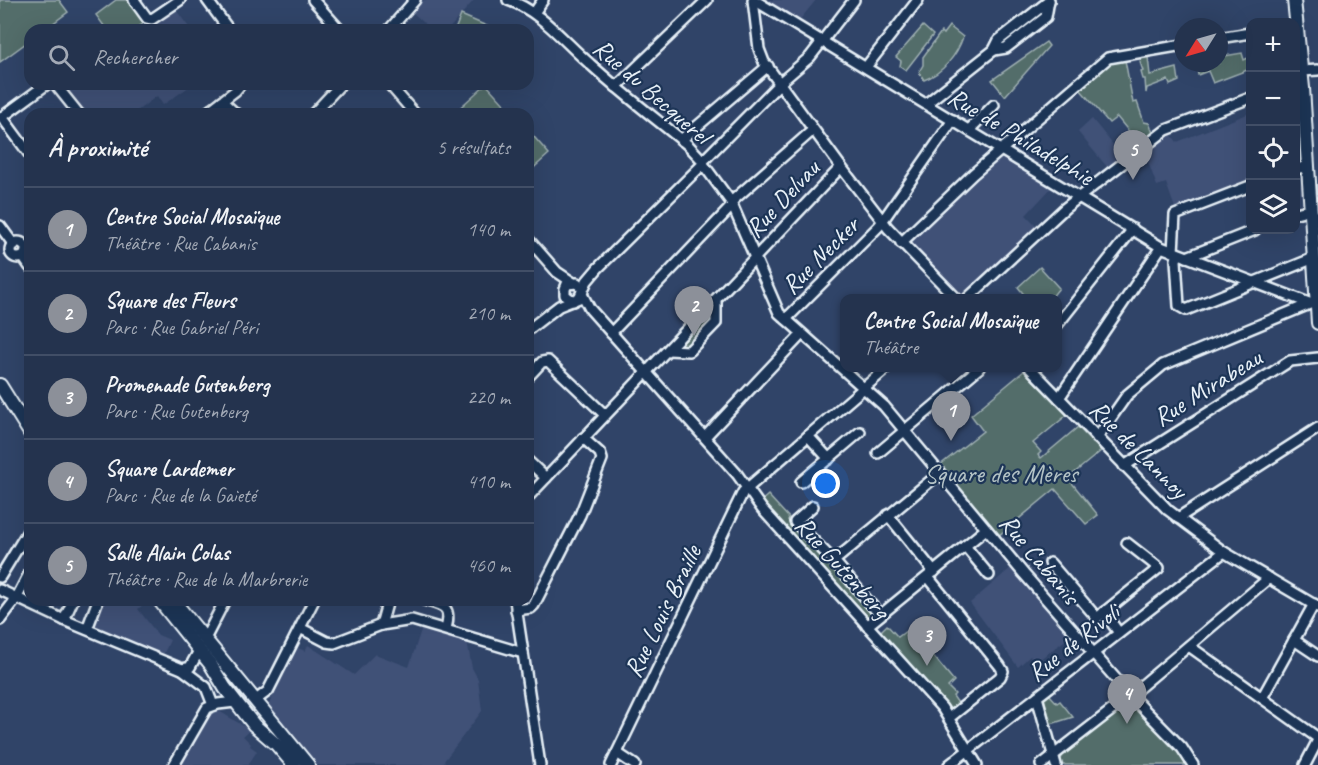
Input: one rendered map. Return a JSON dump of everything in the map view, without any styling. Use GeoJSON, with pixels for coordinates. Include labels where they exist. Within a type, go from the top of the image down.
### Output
{"type":"FeatureCollection","features":[{"type":"Feature","properties":{"kind":"main road"},"geometry":{"type":"LineString","coordinates":[[1294,0],[1296,18]]}},
{"type":"Feature","properties":{"kind":"main road"},"geometry":{"type":"LineString","coordinates":[[1300,77],[1302,167],[1311,209],[1318,323]]}},
{"type":"Feature","properties":{"kind":"main road"},"geometry":{"type":"LineString","coordinates":[[2,394],[24,411]]}},
{"type":"Feature","properties":{"kind":"main road"},"geometry":{"type":"LineString","coordinates":[[2,394],[24,425]]}},
{"type":"Feature","properties":{"kind":"main road"},"geometry":{"type":"LineString","coordinates":[[165,606],[256,700],[308,765]]}},
{"type":"Feature","properties":{"kind":"main road"},"geometry":{"type":"LineString","coordinates":[[177,606],[236,702],[256,727],[277,745],[294,765]]}},
{"type":"Feature","properties":{"kind":"main road"},"geometry":{"type":"LineString","coordinates":[[236,702],[244,704],[256,700]]}},
{"type":"Feature","properties":{"kind":"street"},"geometry":{"type":"LineString","coordinates":[[134,0],[147,18],[152,19],[180,0]]}},
{"type":"Feature","properties":{"kind":"street"},"geometry":{"type":"LineString","coordinates":[[207,0],[225,24]]}},
{"type":"Feature","properties":{"kind":"street"},"geometry":{"type":"LineString","coordinates":[[312,0],[334,24]]}},
{"type":"Feature","properties":{"kind":"street","name":"Rue du Becquerel"},"geometry":{"type":"LineString","coordinates":[[508,0],[523,5],[534,13],[616,87],[681,140],[703,162],[731,204],[782,316]]}},
{"type":"Feature","properties":{"kind":"street"},"geometry":{"type":"LineString","coordinates":[[534,13],[543,0]]}},
{"type":"Feature","properties":{"kind":"street"},"geometry":{"type":"LineString","coordinates":[[616,87],[707,0]]}},
{"type":"Feature","properties":{"kind":"street"},"geometry":{"type":"LineString","coordinates":[[753,0],[759,51],[779,83],[901,243],[952,294]]}},
{"type":"Feature","properties":{"kind":"street","name":"Rue de Philadelphie"},"geometry":{"type":"LineString","coordinates":[[753,0],[927,103],[1161,247],[1253,283],[1315,303]]}},
{"type":"Feature","properties":{"kind":"street"},"geometry":{"type":"LineString","coordinates":[[534,325],[562,304],[578,297],[598,268],[779,83],[810,57],[854,0]]}},
{"type":"Feature","properties":{"kind":"street"},"geometry":{"type":"LineString","coordinates":[[866,67],[918,0]]}},
{"type":"Feature","properties":{"kind":"street"},"geometry":{"type":"LineString","coordinates":[[927,103],[994,50],[1006,48],[1046,17],[1049,0]]}},
{"type":"Feature","properties":{"kind":"street"},"geometry":{"type":"LineString","coordinates":[[394,24],[412,1]]}},
{"type":"Feature","properties":{"kind":"street"},"geometry":{"type":"LineString","coordinates":[[1228,37],[1246,34]]}},
{"type":"Feature","properties":{"kind":"street"},"geometry":{"type":"LineString","coordinates":[[901,243],[1002,149],[1108,58],[1174,47]]}},
{"type":"Feature","properties":{"kind":"street"},"geometry":{"type":"LineString","coordinates":[[681,140],[768,66]]}},
{"type":"Feature","properties":{"kind":"street"},"geometry":{"type":"LineString","coordinates":[[1300,77],[1318,70]]}},
{"type":"Feature","properties":{"kind":"street"},"geometry":{"type":"LineString","coordinates":[[24,147],[2,117],[39,90]]}},
{"type":"Feature","properties":{"kind":"street"},"geometry":{"type":"LineString","coordinates":[[60,90],[74,108]]}},
{"type":"Feature","properties":{"kind":"street"},"geometry":{"type":"LineString","coordinates":[[213,108],[236,90]]}},
{"type":"Feature","properties":{"kind":"street"},"geometry":{"type":"LineString","coordinates":[[319,108],[335,90]]}},
{"type":"Feature","properties":{"kind":"street"},"geometry":{"type":"LineString","coordinates":[[393,90],[409,108]]}},
{"type":"Feature","properties":{"kind":"street"},"geometry":{"type":"LineString","coordinates":[[972,294],[1079,196],[1166,130],[1246,100]]}},
{"type":"Feature","properties":{"kind":"street"},"geometry":{"type":"LineString","coordinates":[[222,101],[230,108]]}},
{"type":"Feature","properties":{"kind":"street"},"geometry":{"type":"LineString","coordinates":[[969,130],[994,105]]}},
{"type":"Feature","properties":{"kind":"street","name":"Rue Necker"},"geometry":{"type":"LineString","coordinates":[[782,316],[883,221],[953,120]]}},
{"type":"Feature","properties":{"kind":"street"},"geometry":{"type":"LineString","coordinates":[[611,333],[731,204],[813,130]]}},
{"type":"Feature","properties":{"kind":"street","name":"Rue Delvau"},"geometry":{"type":"LineString","coordinates":[[534,491],[841,167]]}},
{"type":"Feature","properties":{"kind":"street"},"geometry":{"type":"LineString","coordinates":[[1246,188],[1175,215],[1179,254],[1176,260],[1179,306],[1186,310],[1314,258]]}},
{"type":"Feature","properties":{"kind":"street"},"geometry":{"type":"LineString","coordinates":[[1300,212],[1311,209]]}},
{"type":"Feature","properties":{"kind":"street"},"geometry":{"type":"LineString","coordinates":[[0,226],[14,244],[20,243],[24,247]]}},
{"type":"Feature","properties":{"kind":"street"},"geometry":{"type":"LineString","coordinates":[[1062,319],[1133,229]]}},
{"type":"Feature","properties":{"kind":"street"},"geometry":{"type":"LineString","coordinates":[[1179,254],[1246,233]]}},
{"type":"Feature","properties":{"kind":"street"},"geometry":{"type":"LineString","coordinates":[[534,246],[569,286]]}},
{"type":"Feature","properties":{"kind":"street"},"geometry":{"type":"LineString","coordinates":[[1059,398],[1161,247]]}},
{"type":"Feature","properties":{"kind":"street"},"geometry":{"type":"LineString","coordinates":[[543,318],[569,286],[598,268]]}},
{"type":"Feature","properties":{"kind":"street"},"geometry":{"type":"LineString","coordinates":[[569,286],[580,285],[578,297]]}},
{"type":"Feature","properties":{"kind":"street"},"geometry":{"type":"LineString","coordinates":[[569,286],[567,298],[578,297]]}},
{"type":"Feature","properties":{"kind":"street","name":"Rue Gutenberg"},"geometry":{"type":"LineString","coordinates":[[578,297],[684,413],[747,487],[762,509],[949,718],[977,765]]}},
{"type":"Feature","properties":{"kind":"street"},"geometry":{"type":"LineString","coordinates":[[668,350],[689,351],[716,322],[716,300]]}},
{"type":"Feature","properties":{"kind":"street"},"geometry":{"type":"LineString","coordinates":[[1098,438],[1127,395],[1163,365],[1315,303]]}},
{"type":"Feature","properties":{"kind":"street","name":"Rue Cabanis"},"geometry":{"type":"LineString","coordinates":[[782,316],[840,366]]}},
{"type":"Feature","properties":{"kind":"street"},"geometry":{"type":"LineString","coordinates":[[705,437],[802,334]]}},
{"type":"Feature","properties":{"kind":"street","name":"Rue Mirabeau"},"geometry":{"type":"LineString","coordinates":[[1124,466],[1290,361],[1318,358]]}},
{"type":"Feature","properties":{"kind":"street"},"geometry":{"type":"LineString","coordinates":[[534,371],[542,362],[548,361],[605,415]]}},
{"type":"Feature","properties":{"kind":"street","name":"Rue Cabanis"},"geometry":{"type":"LineString","coordinates":[[846,372],[884,406],[1093,653],[1182,748],[1193,765]]}},
{"type":"Feature","properties":{"kind":"street","name":"Rue Louis Braille"},"geometry":{"type":"LineString","coordinates":[[611,765],[737,501],[747,487],[882,372]]}},
{"type":"Feature","properties":{"kind":"street"},"geometry":{"type":"LineString","coordinates":[[878,453],[974,372]]}},
{"type":"Feature","properties":{"kind":"street","name":"Rue de Lannoy"},"geometry":{"type":"LineString","coordinates":[[1034,372],[1159,502],[1178,518],[1224,552],[1316,606]]}},
{"type":"Feature","properties":{"kind":"street"},"geometry":{"type":"LineString","coordinates":[[1178,518],[1318,428]]}},
{"type":"Feature","properties":{"kind":"street"},"geometry":{"type":"LineString","coordinates":[[801,482],[861,432]]}},
{"type":"Feature","properties":{"kind":"street"},"geometry":{"type":"LineString","coordinates":[[808,436],[829,459]]}},
{"type":"Feature","properties":{"kind":"street"},"geometry":{"type":"LineString","coordinates":[[534,605],[584,507],[602,459],[600,453],[583,438]]}},
{"type":"Feature","properties":{"kind":"street"},"geometry":{"type":"LineString","coordinates":[[534,467],[546,478]]}},
{"type":"Feature","properties":{"kind":"street"},"geometry":{"type":"LineString","coordinates":[[834,561],[940,472]]}},
{"type":"Feature","properties":{"kind":"street","name":"Rue Gutenberg"},"geometry":{"type":"LineString","coordinates":[[813,506],[795,522],[834,561],[880,615]]}},
{"type":"Feature","properties":{"kind":"street"},"geometry":{"type":"LineString","coordinates":[[888,515],[1003,671],[1000,677],[949,718]]}},
{"type":"Feature","properties":{"kind":"street"},"geometry":{"type":"LineString","coordinates":[[867,626],[986,528]]}},
{"type":"Feature","properties":{"kind":"street"},"geometry":{"type":"LineString","coordinates":[[0,576],[24,538]]}},
{"type":"Feature","properties":{"kind":"street"},"geometry":{"type":"LineString","coordinates":[[1050,563],[1097,618],[1159,568],[1127,543]]}},
{"type":"Feature","properties":{"kind":"street"},"geometry":{"type":"LineString","coordinates":[[965,546],[989,575]]}},
{"type":"Feature","properties":{"kind":"street","name":"Rue de Rivoli"},"geometry":{"type":"LineString","coordinates":[[949,765],[1224,552]]}},
{"type":"Feature","properties":{"kind":"street"},"geometry":{"type":"LineString","coordinates":[[1041,765],[1055,760],[1269,578]]}},
{"type":"Feature","properties":{"kind":"street"},"geometry":{"type":"LineString","coordinates":[[0,620],[24,583]]}},
{"type":"Feature","properties":{"kind":"street"},"geometry":{"type":"LineString","coordinates":[[0,590],[24,602]]}},
{"type":"Feature","properties":{"kind":"street"},"geometry":{"type":"LineString","coordinates":[[33,606],[182,669],[206,687],[213,705]]}},
{"type":"Feature","properties":{"kind":"street"},"geometry":{"type":"LineString","coordinates":[[64,620],[70,606]]}},
{"type":"Feature","properties":{"kind":"street"},"geometry":{"type":"LineString","coordinates":[[87,628],[96,606]]}},
{"type":"Feature","properties":{"kind":"street"},"geometry":{"type":"LineString","coordinates":[[182,669],[190,667],[222,606]]}},
{"type":"Feature","properties":{"kind":"street"},"geometry":{"type":"LineString","coordinates":[[256,700],[267,692],[311,606]]}},
{"type":"Feature","properties":{"kind":"street"},"geometry":{"type":"LineString","coordinates":[[381,624],[386,606]]}},
{"type":"Feature","properties":{"kind":"street"},"geometry":{"type":"LineString","coordinates":[[443,606],[448,611],[449,617],[446,629]]}},
{"type":"Feature","properties":{"kind":"street"},"geometry":{"type":"LineString","coordinates":[[515,606],[540,765]]}},
{"type":"Feature","properties":{"kind":"street"},"geometry":{"type":"LineString","coordinates":[[1262,698],[1316,606]]}},
{"type":"Feature","properties":{"kind":"street"},"geometry":{"type":"LineString","coordinates":[[1104,612],[1119,633]]}},
{"type":"Feature","properties":{"kind":"street"},"geometry":{"type":"LineString","coordinates":[[300,628],[327,642],[334,643],[381,624],[412,620],[523,653]]}},
{"type":"Feature","properties":{"kind":"street"},"geometry":{"type":"LineString","coordinates":[[1294,640],[1318,656]]}},
{"type":"Feature","properties":{"kind":"street"},"geometry":{"type":"LineString","coordinates":[[1189,646],[1318,739],[1305,765]]}},
{"type":"Feature","properties":{"kind":"street"},"geometry":{"type":"LineString","coordinates":[[1037,696],[1055,760]]}},
{"type":"Feature","properties":{"kind":"street"},"geometry":{"type":"LineString","coordinates":[[174,765],[206,709],[213,705],[236,702]]}},
{"type":"Feature","properties":{"kind":"street"},"geometry":{"type":"LineString","coordinates":[[617,753],[635,765]]}},
{"type":"Feature","properties":{"kind":"shaded area"},"geometry":{"type":"Polygon","coordinates":[[[423,0],[474,0],[453,24],[425,24],[412,12],[423,0]]]}},
{"type":"Feature","properties":{"kind":"shaded area"},"geometry":{"type":"Polygon","coordinates":[[[764,0],[816,0],[798,22],[764,0]]]}},
{"type":"Feature","properties":{"kind":"shaded area"},"geometry":{"type":"Polygon","coordinates":[[[176,10],[186,24],[158,24],[176,10]]]}},
{"type":"Feature","properties":{"kind":"shaded area"},"geometry":{"type":"Polygon","coordinates":[[[68,90],[184,90],[163,105],[157,96],[141,108],[82,108],[68,90]]]}},
{"type":"Feature","properties":{"kind":"shaded area"},"geometry":{"type":"Polygon","coordinates":[[[1246,115],[1246,183],[1175,208],[1166,183],[1157,186],[1145,154],[1171,134],[1177,142],[1246,115]]]}},
{"type":"Feature","properties":{"kind":"shaded area"},"geometry":{"type":"Polygon","coordinates":[[[1092,119],[1123,157],[1108,168],[1078,132],[1092,119]]]}},
{"type":"Feature","properties":{"kind":"shaded area"},"geometry":{"type":"Polygon","coordinates":[[[999,153],[1053,186],[1026,215],[1038,227],[964,294],[908,241],[999,153]]]}},
{"type":"Feature","properties":{"kind":"shaded area"},"geometry":{"type":"Polygon","coordinates":[[[1012,567],[1073,637],[1036,662],[1030,656],[1018,667],[970,603],[1012,567]]]}},
{"type":"Feature","properties":{"kind":"shaded area"},"geometry":{"type":"Polygon","coordinates":[[[101,606],[142,606],[138,609],[158,635],[170,640],[163,655],[96,627],[94,622],[101,606]]]}},
{"type":"Feature","properties":{"kind":"shaded area"},"geometry":{"type":"Polygon","coordinates":[[[422,627],[467,641],[472,668],[478,679],[482,711],[444,761],[447,765],[315,765],[269,708],[298,648],[305,651],[308,645],[354,675],[375,654],[409,667],[422,627]]]}},
{"type":"Feature","properties":{"kind":"shaded area"},"geometry":{"type":"Polygon","coordinates":[[[219,711],[250,730],[243,736],[257,751],[248,765],[179,765],[210,714],[219,711]]]}},
{"type":"Feature","properties":{"kind":"green space"},"geometry":{"type":"Polygon","coordinates":[[[0,0],[59,0],[68,12],[52,24],[24,24],[24,44],[0,62],[0,0]]]}},
{"type":"Feature","properties":{"kind":"green space"},"geometry":{"type":"Polygon","coordinates":[[[116,0],[127,0],[144,23],[103,24],[96,15],[116,0]]]}},
{"type":"Feature","properties":{"kind":"green space"},"geometry":{"type":"Polygon","coordinates":[[[461,15],[482,24],[457,24],[461,15]]]}},
{"type":"Feature","properties":{"kind":"green space"},"geometry":{"type":"Polygon","coordinates":[[[923,26],[933,35],[906,70],[900,66],[901,61],[896,57],[923,26]]]}},
{"type":"Feature","properties":{"kind":"green space"},"geometry":{"type":"Polygon","coordinates":[[[949,26],[963,37],[960,44],[953,57],[943,68],[924,80],[919,72],[923,65],[923,57],[941,32],[943,34],[949,26]]]}},
{"type":"Feature","properties":{"kind":"green space"},"geometry":{"type":"Polygon","coordinates":[[[1046,42],[1049,46],[1005,96],[992,80],[1046,42]]]}},
{"type":"Feature","properties":{"kind":"green space"},"geometry":{"type":"Polygon","coordinates":[[[1242,53],[1244,60],[1246,59],[1246,71],[1213,83],[1208,72],[1228,72],[1228,55],[1242,53]]]}},
{"type":"Feature","properties":{"kind":"green space"},"geometry":{"type":"Polygon","coordinates":[[[1148,57],[1150,75],[1174,69],[1174,72],[1178,72],[1179,81],[1170,85],[1168,80],[1147,88],[1146,93],[1145,79],[1141,72],[1143,71],[1141,59],[1148,57]]]}},
{"type":"Feature","properties":{"kind":"green space"},"geometry":{"type":"Polygon","coordinates":[[[1125,60],[1133,103],[1137,102],[1144,122],[1149,123],[1153,133],[1131,150],[1127,145],[1135,139],[1117,117],[1109,123],[1080,89],[1109,63],[1125,60]]]}},
{"type":"Feature","properties":{"kind":"green space"},"geometry":{"type":"Polygon","coordinates":[[[479,90],[491,90],[508,108],[460,108],[479,90]]]}},
{"type":"Feature","properties":{"kind":"green space"},"geometry":{"type":"Polygon","coordinates":[[[534,137],[549,154],[534,168],[534,137]]]}},
{"type":"Feature","properties":{"kind":"green space"},"geometry":{"type":"Polygon","coordinates":[[[1040,267],[1059,288],[1054,294],[1024,294],[1018,287],[1040,267]]]}},
{"type":"Feature","properties":{"kind":"green space"},"geometry":{"type":"Polygon","coordinates":[[[712,311],[714,322],[689,348],[679,347],[712,311]]]}},
{"type":"Feature","properties":{"kind":"green space","name":"Square des Mères"},"geometry":{"type":"Polygon","coordinates":[[[1025,372],[1067,415],[1033,443],[1041,452],[1038,455],[1041,458],[1078,427],[1101,451],[1068,478],[1098,515],[1086,524],[1055,489],[998,536],[940,465],[983,431],[971,415],[1025,372]]]}},
{"type":"Feature","properties":{"kind":"green space"},"geometry":{"type":"Polygon","coordinates":[[[768,495],[874,614],[868,620],[759,503],[768,495]]]}},
{"type":"Feature","properties":{"kind":"green space"},"geometry":{"type":"Polygon","coordinates":[[[887,625],[898,637],[906,631],[909,634],[915,628],[933,649],[930,652],[954,681],[948,687],[955,694],[953,696],[958,703],[950,709],[880,632],[887,625]]]}},
{"type":"Feature","properties":{"kind":"green space"},"geometry":{"type":"Polygon","coordinates":[[[1049,694],[1057,703],[1060,701],[1073,717],[1051,724],[1044,698],[1049,694]]]}},
{"type":"Feature","properties":{"kind":"green space"},"geometry":{"type":"Polygon","coordinates":[[[1127,704],[1132,704],[1172,744],[1188,765],[1061,765],[1063,755],[1127,704]]]}},
{"type":"Feature","properties":{"kind":"place","name":"Salle Alain Colas"},"geometry":{"type":"Point","coordinates":[1133,180]}},
{"type":"Feature","properties":{"kind":"place","name":"Square des Fleurs"},"geometry":{"type":"Point","coordinates":[694,336]}},
{"type":"Feature","properties":{"kind":"place","name":"Centre Social Mosaïque"},"geometry":{"type":"Point","coordinates":[951,441]}},
{"type":"Feature","properties":{"kind":"place","name":"Promenade Gutenberg"},"geometry":{"type":"Point","coordinates":[927,666]}},
{"type":"Feature","properties":{"kind":"place","name":"Square Lardemer"},"geometry":{"type":"Point","coordinates":[1127,724]}}]}
